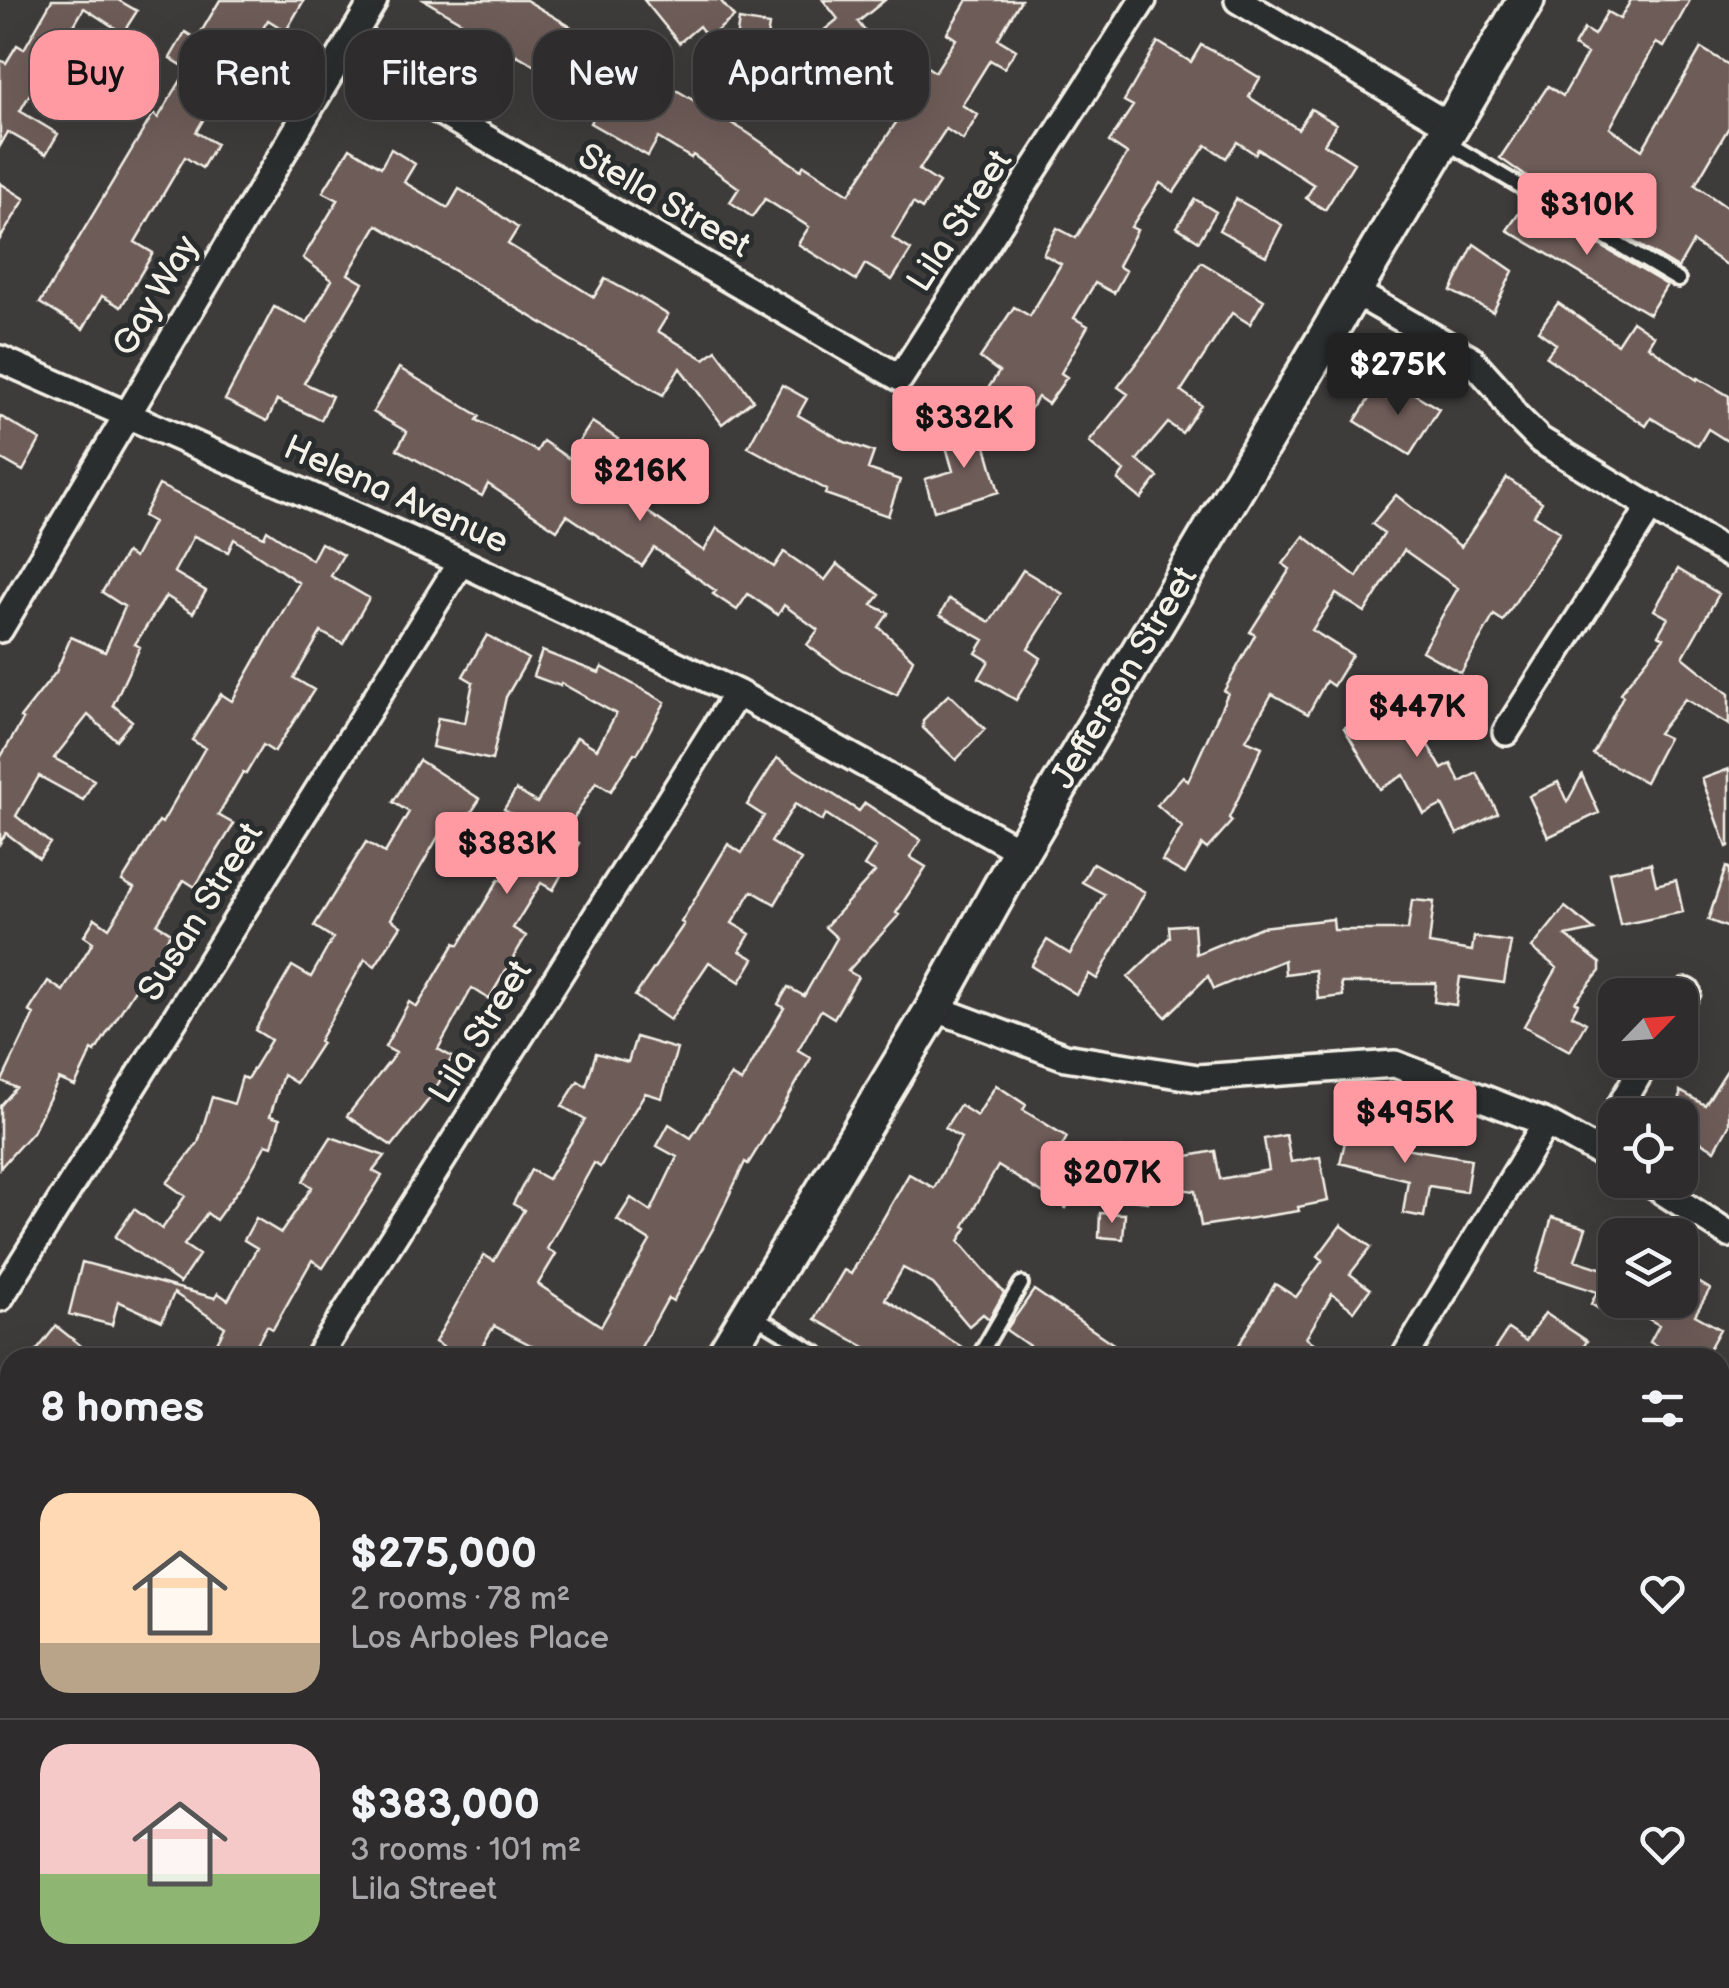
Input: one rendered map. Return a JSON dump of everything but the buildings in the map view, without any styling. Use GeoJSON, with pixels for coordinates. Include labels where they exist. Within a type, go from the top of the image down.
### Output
{"type":"FeatureCollection","features":[{"type":"Feature","properties":{"kind":"street","name":"Gay Way"},"geometry":{"type":"LineString","coordinates":[[0,629],[374,0]]}},
{"type":"Feature","properties":{"kind":"street","name":"Lila Street"},"geometry":{"type":"LineString","coordinates":[[900,378],[1144,0]]}},
{"type":"Feature","properties":{"kind":"street"},"geometry":{"type":"LineString","coordinates":[[1238,0],[1448,134]]}},
{"type":"Feature","properties":{"kind":"street","name":"Jefferson Street"},"geometry":{"type":"LineString","coordinates":[[728,1348],[934,1008],[1021,852],[1526,0]]}},
{"type":"Feature","properties":{"kind":"street","name":"Stella Street"},"geometry":{"type":"LineString","coordinates":[[342,55],[900,378]]}},
{"type":"Feature","properties":{"kind":"street"},"geometry":{"type":"LineString","coordinates":[[1353,291],[1470,358],[1540,440],[1729,554]]}},
{"type":"Feature","properties":{"kind":"street","name":"Helena Avenue"},"geometry":{"type":"LineString","coordinates":[[0,358],[461,562],[737,693],[1021,852]]}},
{"type":"Feature","properties":{"kind":"street"},"geometry":{"type":"LineString","coordinates":[[1506,732],[1651,506]]}},
{"type":"Feature","properties":{"kind":"street","name":"Susan Street"},"geometry":{"type":"LineString","coordinates":[[0,1298],[461,562]]}},
{"type":"Feature","properties":{"kind":"street","name":"Lila Street"},"geometry":{"type":"LineString","coordinates":[[323,1348],[737,693]]}},
{"type":"Feature","properties":{"kind":"street"},"geometry":{"type":"LineString","coordinates":[[934,1008],[1065,1057],[1198,1078],[1395,1064],[1546,1123],[1598,1151]]}},
{"type":"Feature","properties":{"kind":"street"},"geometry":{"type":"LineString","coordinates":[[1410,1348],[1546,1123]]}},
{"type":"Feature","properties":{"kind":"street"},"geometry":{"type":"LineString","coordinates":[[1673,1198],[1729,1234]]}},
{"type":"Feature","properties":{"kind":"lane"},"geometry":{"type":"LineString","coordinates":[[1448,134],[1678,280]]}},
{"type":"Feature","properties":{"kind":"lane"},"geometry":{"type":"LineString","coordinates":[[984,1348],[1021,1284]]}},
{"type":"Feature","properties":{"kind":"lane"},"geometry":{"type":"LineString","coordinates":[[750,1313],[808,1348]]}}]}
